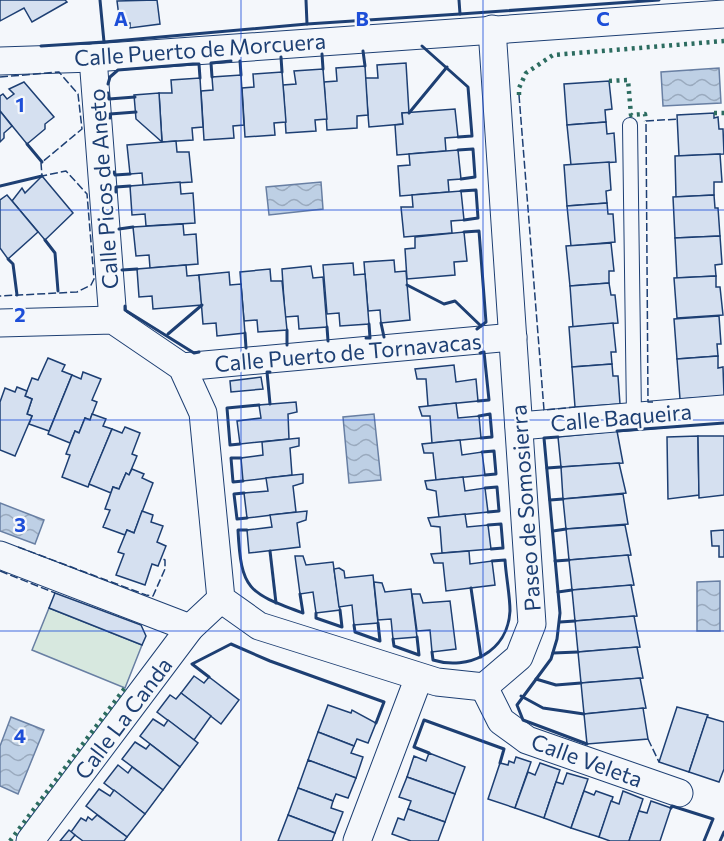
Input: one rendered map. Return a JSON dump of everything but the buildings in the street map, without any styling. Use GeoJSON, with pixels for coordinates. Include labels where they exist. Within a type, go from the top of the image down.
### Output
{"type":"FeatureCollection","features":[{"type":"Feature","properties":{"kind":"street","name":"Calle Puerto de Morcuera"},"geometry":{"type":"LineString","coordinates":[[0,61],[93,58],[724,14]]}},
{"type":"Feature","properties":{"kind":"street","name":"Paseo de Somosierra"},"geometry":{"type":"LineString","coordinates":[[484,687],[519,657],[532,624],[492,29]]}},
{"type":"Feature","properties":{"kind":"street","name":"Calle Picos de Aneto"},"geometry":{"type":"LineString","coordinates":[[93,58],[112,320]]}},
{"type":"Feature","properties":{"kind":"street"},"geometry":{"type":"LineString","coordinates":[[0,323],[112,320],[182,367],[203,413],[221,599],[259,626],[437,682],[484,687]]}},
{"type":"Feature","properties":{"kind":"street","name":"Calle Puerto de Tornavacas"},"geometry":{"type":"LineString","coordinates":[[182,367],[513,337]]}},
{"type":"Feature","properties":{"kind":"street","name":"Calle Baqueira"},"geometry":{"type":"LineString","coordinates":[[519,426],[724,409]]}},
{"type":"Feature","properties":{"kind":"street"},"geometry":{"type":"LineString","coordinates":[[0,555],[190,628]]}},
{"type":"Feature","properties":{"kind":"street","name":"Calle La Canda"},"geometry":{"type":"LineString","coordinates":[[30,841],[190,628],[221,599]]}},
{"type":"Feature","properties":{"kind":"street"},"geometry":{"type":"LineString","coordinates":[[357,841],[418,676]]}},
{"type":"Feature","properties":{"kind":"street","name":"Calle Veleta"},"geometry":{"type":"LineString","coordinates":[[484,687],[501,721],[527,740],[679,793]]}},
{"type":"Feature","properties":{"kind":"lane"},"geometry":{"type":"LineString","coordinates":[[630,125],[634,416]]}},
{"type":"Feature","properties":{"kind":"shaded area"},"geometry":{"type":"Polygon","coordinates":[[[49,608],[142,645],[125,688],[32,650],[49,608]]]}},
{"type":"Feature","properties":{"kind":"water"},"geometry":{"type":"Polygon","coordinates":[[[719,68],[721,103],[663,106],[661,72],[719,68]]]}},
{"type":"Feature","properties":{"kind":"water"},"geometry":{"type":"Polygon","coordinates":[[[321,182],[323,209],[269,215],[266,187],[321,182]]]}},
{"type":"Feature","properties":{"kind":"water"},"geometry":{"type":"Polygon","coordinates":[[[374,414],[381,480],[349,483],[343,417],[374,414]]]}},
{"type":"Feature","properties":{"kind":"water"},"geometry":{"type":"Polygon","coordinates":[[[0,503],[44,520],[35,544],[0,531],[0,503]]]}},
{"type":"Feature","properties":{"kind":"water"},"geometry":{"type":"Polygon","coordinates":[[[720,581],[720,631],[697,631],[697,582],[720,581]]]}},
{"type":"Feature","properties":{"kind":"water"},"geometry":{"type":"Polygon","coordinates":[[[11,717],[44,730],[18,794],[0,786],[0,746],[11,717]]]}},
{"type":"Feature","properties":{"kind":"hedge"},"geometry":{"type":"LineString","coordinates":[[519,95],[519,88],[526,73],[553,55],[724,41]]}},
{"type":"Feature","properties":{"kind":"hedge"},"geometry":{"type":"LineString","coordinates":[[609,81],[628,80],[631,115],[645,114],[646,121]]}},
{"type":"Feature","properties":{"kind":"hedge"},"geometry":{"type":"LineString","coordinates":[[714,113],[724,113]]}},
{"type":"Feature","properties":{"kind":"hedge"},"geometry":{"type":"LineString","coordinates":[[10,841],[125,688]]}},
{"type":"Feature","properties":{"kind":"fence"},"geometry":{"type":"LineString","coordinates":[[0,77],[59,72],[78,94],[82,129],[41,163],[42,176],[66,171],[87,194],[94,279],[91,285],[77,292],[0,296]]}},
{"type":"Feature","properties":{"kind":"fence"},"geometry":{"type":"LineString","coordinates":[[519,95],[544,410],[575,407]]}},
{"type":"Feature","properties":{"kind":"fence"},"geometry":{"type":"LineString","coordinates":[[653,402],[648,402],[646,121],[678,119]]}},
{"type":"Feature","properties":{"kind":"fence"},"geometry":{"type":"LineString","coordinates":[[18,547],[153,596],[165,569],[165,560],[161,558]]}},
{"type":"Feature","properties":{"kind":"fence"},"geometry":{"type":"LineString","coordinates":[[0,571],[55,593]]}},
{"type":"Feature","properties":{"kind":"fence"},"geometry":{"type":"LineString","coordinates":[[648,739],[659,762]]}},
{"type":"Feature","properties":{"kind":"wall"},"geometry":{"type":"LineString","coordinates":[[100,0],[104,42],[307,24]]}},
{"type":"Feature","properties":{"kind":"wall"},"geometry":{"type":"LineString","coordinates":[[306,0],[307,24],[460,14]]}},
{"type":"Feature","properties":{"kind":"wall"},"geometry":{"type":"LineString","coordinates":[[459,0],[460,14],[659,0]]}},
{"type":"Feature","properties":{"kind":"wall"},"geometry":{"type":"LineString","coordinates":[[41,46],[104,42]]}},
{"type":"Feature","properties":{"kind":"wall"},"geometry":{"type":"LineString","coordinates":[[422,46],[468,87],[472,136],[458,137]]}},
{"type":"Feature","properties":{"kind":"wall"},"geometry":{"type":"LineString","coordinates":[[363,51],[365,66]]}},
{"type":"Feature","properties":{"kind":"wall"},"geometry":{"type":"LineString","coordinates":[[322,54],[323,69]]}},
{"type":"Feature","properties":{"kind":"wall"},"geometry":{"type":"LineString","coordinates":[[281,57],[282,72]]}},
{"type":"Feature","properties":{"kind":"wall"},"geometry":{"type":"LineString","coordinates":[[212,77],[211,63],[231,61]]}},
{"type":"Feature","properties":{"kind":"wall"},"geometry":{"type":"LineString","coordinates":[[240,61],[241,75]]}},
{"type":"Feature","properties":{"kind":"wall"},"geometry":{"type":"LineString","coordinates":[[108,84],[110,77],[118,70],[193,64],[199,64],[200,78]]}},
{"type":"Feature","properties":{"kind":"wall"},"geometry":{"type":"LineString","coordinates":[[409,113],[447,67]]}},
{"type":"Feature","properties":{"kind":"wall"},"geometry":{"type":"LineString","coordinates":[[108,93],[109,99],[135,97]]}},
{"type":"Feature","properties":{"kind":"wall"},"geometry":{"type":"LineString","coordinates":[[110,118],[110,114],[136,112]]}},
{"type":"Feature","properties":{"kind":"wall"},"geometry":{"type":"LineString","coordinates":[[27,144],[42,162]]}},
{"type":"Feature","properties":{"kind":"wall"},"geometry":{"type":"LineString","coordinates":[[458,150],[473,149],[475,177],[461,179]]}},
{"type":"Feature","properties":{"kind":"wall"},"geometry":{"type":"LineString","coordinates":[[114,172],[115,175],[130,174]]}},
{"type":"Feature","properties":{"kind":"wall"},"geometry":{"type":"LineString","coordinates":[[0,186],[42,176]]}},
{"type":"Feature","properties":{"kind":"wall"},"geometry":{"type":"LineString","coordinates":[[116,192],[116,187],[130,186]]}},
{"type":"Feature","properties":{"kind":"wall"},"geometry":{"type":"LineString","coordinates":[[461,191],[476,190],[478,218],[464,220]]}},
{"type":"Feature","properties":{"kind":"wall"},"geometry":{"type":"LineString","coordinates":[[119,229],[133,227]]}},
{"type":"Feature","properties":{"kind":"wall"},"geometry":{"type":"LineString","coordinates":[[464,232],[479,231],[486,322],[477,329]]}},
{"type":"Feature","properties":{"kind":"wall"},"geometry":{"type":"LineString","coordinates":[[45,240],[55,253],[58,291]]}},
{"type":"Feature","properties":{"kind":"wall"},"geometry":{"type":"LineString","coordinates":[[8,259],[13,264],[17,295]]}},
{"type":"Feature","properties":{"kind":"wall"},"geometry":{"type":"LineString","coordinates":[[122,270],[137,269]]}},
{"type":"Feature","properties":{"kind":"wall"},"geometry":{"type":"LineString","coordinates":[[407,285],[444,304],[455,301],[481,326]]}},
{"type":"Feature","properties":{"kind":"wall"},"geometry":{"type":"LineString","coordinates":[[168,334],[202,305]]}},
{"type":"Feature","properties":{"kind":"wall"},"geometry":{"type":"LineString","coordinates":[[125,306],[125,310],[194,353],[199,352]]}},
{"type":"Feature","properties":{"kind":"wall"},"geometry":{"type":"LineString","coordinates":[[381,323],[384,337]]}},
{"type":"Feature","properties":{"kind":"wall"},"geometry":{"type":"LineString","coordinates":[[366,338],[370,338],[369,324]]}},
{"type":"Feature","properties":{"kind":"wall"},"geometry":{"type":"LineString","coordinates":[[327,327],[328,341]]}},
{"type":"Feature","properties":{"kind":"wall"},"geometry":{"type":"LineString","coordinates":[[287,330],[287,345]]}},
{"type":"Feature","properties":{"kind":"wall"},"geometry":{"type":"LineString","coordinates":[[245,333],[246,348]]}},
{"type":"Feature","properties":{"kind":"wall"},"geometry":{"type":"LineString","coordinates":[[478,401],[489,400],[484,352],[480,353]]}},
{"type":"Feature","properties":{"kind":"wall"},"geometry":{"type":"LineString","coordinates":[[270,372],[267,372],[270,404]]}},
{"type":"Feature","properties":{"kind":"wall"},"geometry":{"type":"LineString","coordinates":[[240,444],[230,445],[227,408],[259,405]]}},
{"type":"Feature","properties":{"kind":"wall"},"geometry":{"type":"LineString","coordinates":[[479,416],[490,414],[492,437],[481,438]]}},
{"type":"Feature","properties":{"kind":"wall"},"geometry":{"type":"LineString","coordinates":[[617,431],[724,423]]}},
{"type":"Feature","properties":{"kind":"wall"},"geometry":{"type":"LineString","coordinates":[[558,437],[544,438],[560,613],[557,639],[551,659],[517,705],[523,720],[587,744]]}},
{"type":"Feature","properties":{"kind":"wall"},"geometry":{"type":"LineString","coordinates":[[482,452],[494,451],[496,474],[485,475]]}},
{"type":"Feature","properties":{"kind":"wall"},"geometry":{"type":"LineString","coordinates":[[241,458],[231,458],[233,482],[243,481]]}},
{"type":"Feature","properties":{"kind":"wall"},"geometry":{"type":"LineString","coordinates":[[547,468],[561,467]]}},
{"type":"Feature","properties":{"kind":"wall"},"geometry":{"type":"LineString","coordinates":[[485,488],[497,487],[499,511],[488,512]]}},
{"type":"Feature","properties":{"kind":"wall"},"geometry":{"type":"LineString","coordinates":[[244,493],[234,494],[237,519],[247,518]]}},
{"type":"Feature","properties":{"kind":"wall"},"geometry":{"type":"LineString","coordinates":[[550,500],[563,499]]}},
{"type":"Feature","properties":{"kind":"wall"},"geometry":{"type":"LineString","coordinates":[[488,525],[501,524],[503,548],[491,549]]}},
{"type":"Feature","properties":{"kind":"wall"},"geometry":{"type":"LineString","coordinates":[[553,531],[566,529]]}},
{"type":"Feature","properties":{"kind":"wall"},"geometry":{"type":"LineString","coordinates":[[247,530],[238,530],[239,550],[242,566],[251,587],[270,600],[303,613],[300,594]]}},
{"type":"Feature","properties":{"kind":"wall"},"geometry":{"type":"LineString","coordinates":[[270,551],[276,603]]}},
{"type":"Feature","properties":{"kind":"wall"},"geometry":{"type":"LineString","coordinates":[[432,652],[433,660],[460,663],[484,655],[502,638],[508,625],[510,611],[505,560],[492,561]]}},
{"type":"Feature","properties":{"kind":"wall"},"geometry":{"type":"LineString","coordinates":[[555,561],[569,560]]}},
{"type":"Feature","properties":{"kind":"wall"},"geometry":{"type":"LineString","coordinates":[[471,588],[481,657]]}},
{"type":"Feature","properties":{"kind":"wall"},"geometry":{"type":"LineString","coordinates":[[558,592],[572,590]]}},
{"type":"Feature","properties":{"kind":"wall"},"geometry":{"type":"LineString","coordinates":[[316,613],[316,618],[342,627],[340,610]]}},
{"type":"Feature","properties":{"kind":"wall"},"geometry":{"type":"LineString","coordinates":[[560,622],[575,621]]}},
{"type":"Feature","properties":{"kind":"wall"},"geometry":{"type":"LineString","coordinates":[[354,625],[355,632],[380,641],[378,623]]}},
{"type":"Feature","properties":{"kind":"wall"},"geometry":{"type":"LineString","coordinates":[[393,639],[394,646],[419,655],[417,637]]}},
{"type":"Feature","properties":{"kind":"wall"},"geometry":{"type":"LineString","coordinates":[[209,677],[192,664],[231,644],[270,661],[384,702],[376,723]]}},
{"type":"Feature","properties":{"kind":"wall"},"geometry":{"type":"LineString","coordinates":[[553,653],[578,652]]}},
{"type":"Feature","properties":{"kind":"wall"},"geometry":{"type":"LineString","coordinates":[[536,679],[556,685],[581,683]]}},
{"type":"Feature","properties":{"kind":"wall"},"geometry":{"type":"LineString","coordinates":[[521,696],[543,708],[584,714]]}},
{"type":"Feature","properties":{"kind":"wall"},"geometry":{"type":"LineString","coordinates":[[429,753],[414,747],[424,720],[504,749],[500,763]]}},
{"type":"Feature","properties":{"kind":"wall"},"geometry":{"type":"LineString","coordinates":[[671,808],[672,806],[713,819],[704,841]]}},
{"type":"Feature","properties":{"kind":"wall"},"geometry":{"type":"LineString","coordinates":[[720,841],[724,832]]}}]}
